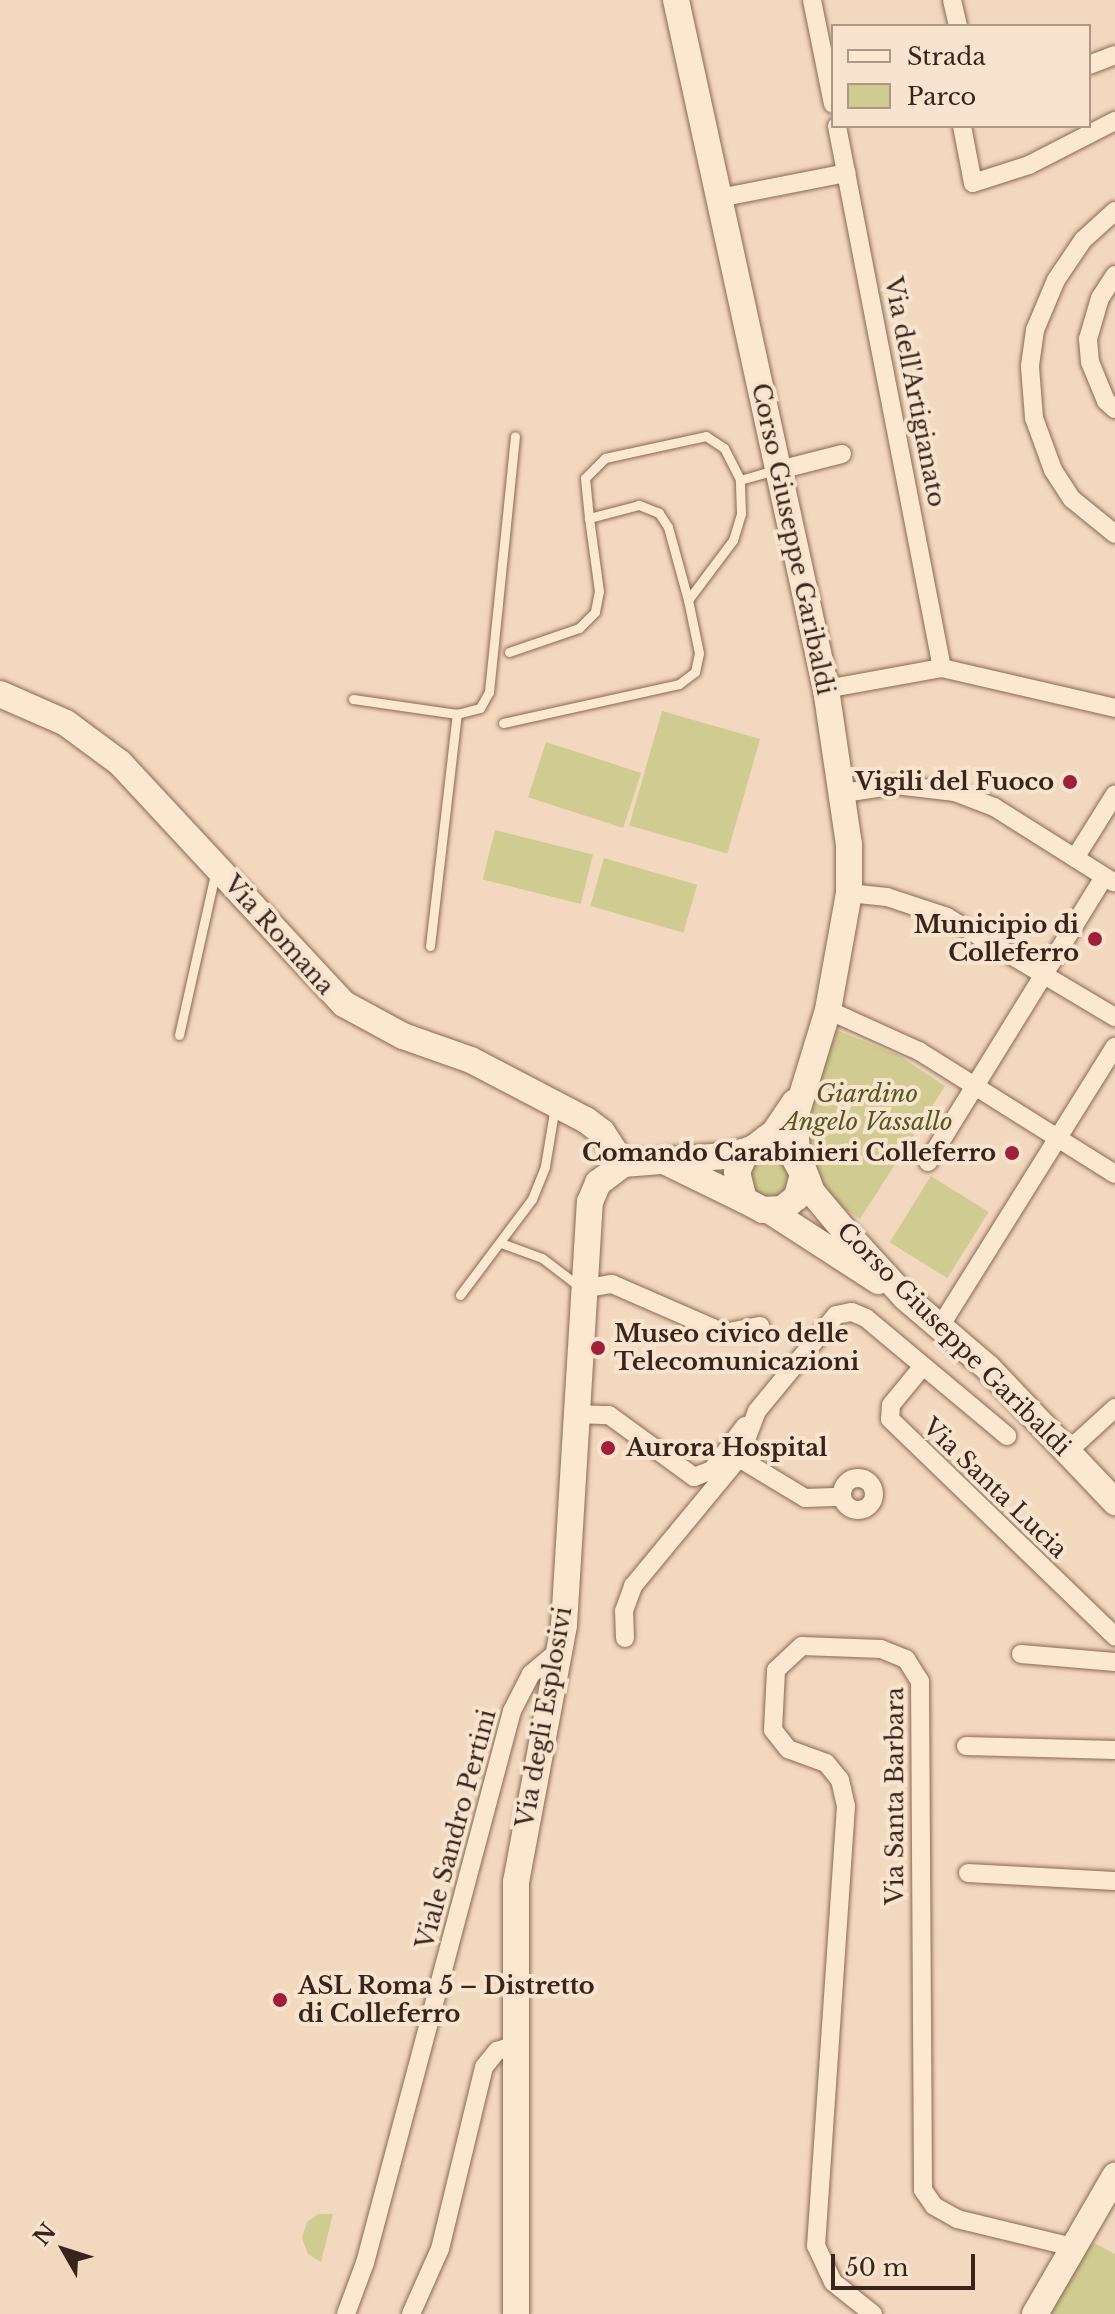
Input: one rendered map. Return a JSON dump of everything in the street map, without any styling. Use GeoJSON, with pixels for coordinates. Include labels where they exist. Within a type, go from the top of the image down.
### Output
{"type":"FeatureCollection","features":[{"type":"Feature","properties":{"kind":"main road","name":"Corso Giuseppe Garibaldi"},"geometry":{"type":"LineString","coordinates":[[681,1],[719,198],[826,689],[844,793],[849,893],[828,1010],[793,1131],[802,1168],[822,1205],[905,1297],[941,1325],[1115,1502]]}},
{"type":"Feature","properties":{"kind":"main road","name":"Via Romana"},"geometry":{"type":"LineString","coordinates":[[0,694],[66,723],[105,749],[217,866],[315,979],[344,1004],[403,1036],[471,1060],[602,1132],[623,1164]]}},
{"type":"Feature","properties":{"kind":"main road","name":"Corso Giuseppe Garibaldi"},"geometry":{"type":"LineString","coordinates":[[754,1148],[785,1120],[808,1077]]}},
{"type":"Feature","properties":{"kind":"main road"},"geometry":{"type":"LineString","coordinates":[[623,1164],[651,1158],[717,1156],[754,1148],[783,1147],[802,1168],[797,1197],[770,1211]]}},
{"type":"Feature","properties":{"kind":"main road"},"geometry":{"type":"LineString","coordinates":[[744,1200],[737,1172],[754,1148]]}},
{"type":"Feature","properties":{"kind":"main road"},"geometry":{"type":"LineString","coordinates":[[651,1158],[681,1166],[770,1211],[905,1297]]}},
{"type":"Feature","properties":{"kind":"main road","name":"Via degli Esplosivi"},"geometry":{"type":"LineString","coordinates":[[516,2314],[516,1882],[561,1649],[591,1196],[602,1178],[623,1164]]}},
{"type":"Feature","properties":{"kind":"main road"},"geometry":{"type":"LineString","coordinates":[[1035,2314],[1115,2176]]}},
{"type":"Feature","properties":{"kind":"street"},"geometry":{"type":"LineString","coordinates":[[812,0],[831,94]]}},
{"type":"Feature","properties":{"kind":"street"},"geometry":{"type":"LineString","coordinates":[[952,0],[958,24]]}},
{"type":"Feature","properties":{"kind":"street"},"geometry":{"type":"LineString","coordinates":[[1091,64],[1115,55]]}},
{"type":"Feature","properties":{"kind":"street"},"geometry":{"type":"LineString","coordinates":[[962,128],[973,183],[1029,165],[1115,121]]}},
{"type":"Feature","properties":{"kind":"street","name":"Via dell'Artigianato"},"geometry":{"type":"LineString","coordinates":[[837,128],[942,668]]}},
{"type":"Feature","properties":{"kind":"street"},"geometry":{"type":"LineString","coordinates":[[719,198],[847,173]]}},
{"type":"Feature","properties":{"kind":"street"},"geometry":{"type":"LineString","coordinates":[[1115,211],[1083,240],[1056,280],[1035,330],[1030,378],[1034,418],[1058,480],[1080,507],[1115,534]]}},
{"type":"Feature","properties":{"kind":"street"},"geometry":{"type":"LineString","coordinates":[[1110,405],[1089,358],[1088,339],[1097,306],[1115,275]]}},
{"type":"Feature","properties":{"kind":"street"},"geometry":{"type":"LineString","coordinates":[[779,470],[842,454]]}},
{"type":"Feature","properties":{"kind":"street"},"geometry":{"type":"LineString","coordinates":[[826,689],[942,668],[1115,708]]}},
{"type":"Feature","properties":{"kind":"street"},"geometry":{"type":"LineString","coordinates":[[844,793],[896,785],[938,788],[994,807],[1110,880],[1045,975],[928,1162]]}},
{"type":"Feature","properties":{"kind":"street"},"geometry":{"type":"LineString","coordinates":[[1075,858],[1115,794]]}},
{"type":"Feature","properties":{"kind":"street"},"geometry":{"type":"LineString","coordinates":[[849,893],[887,897],[947,917],[1115,1017]]}},
{"type":"Feature","properties":{"kind":"street"},"geometry":{"type":"LineString","coordinates":[[828,1010],[908,1045],[1115,1174]]}},
{"type":"Feature","properties":{"kind":"street"},"geometry":{"type":"LineString","coordinates":[[941,1325],[1115,1047]]}},
{"type":"Feature","properties":{"kind":"street"},"geometry":{"type":"LineString","coordinates":[[583,1289],[612,1284],[724,1333],[760,1326]]}},
{"type":"Feature","properties":{"kind":"street"},"geometry":{"type":"LineString","coordinates":[[576,1414],[609,1415],[687,1475],[700,1477],[715,1466],[836,1315],[859,1314],[1007,1436]]}},
{"type":"Feature","properties":{"kind":"street","name":"Via Santa Lucia"},"geometry":{"type":"LineString","coordinates":[[923,1366],[894,1401],[890,1419],[1115,1636]]}},
{"type":"Feature","properties":{"kind":"street"},"geometry":{"type":"LineString","coordinates":[[1067,1452],[1115,1408]]}},
{"type":"Feature","properties":{"kind":"street"},"geometry":{"type":"LineString","coordinates":[[625,1638],[625,1604],[633,1586],[739,1458],[757,1411]]}},
{"type":"Feature","properties":{"kind":"street"},"geometry":{"type":"LineString","coordinates":[[739,1458],[805,1498],[842,1497]]}},
{"type":"Feature","properties":{"kind":"street","name":"Via Santa Barbara"},"geometry":{"type":"LineString","coordinates":[[873,2314],[833,2282],[816,2246],[846,1806],[840,1780],[826,1763],[788,1749],[773,1730],[776,1670],[802,1646],[881,1649],[906,1659],[920,1681],[920,2171],[926,2196],[957,2219],[1073,2247]]}},
{"type":"Feature","properties":{"kind":"street","name":"Viale Sandro Pertini"},"geometry":{"type":"LineString","coordinates":[[346,2314],[373,2232],[512,1711],[531,1674],[561,1649]]}},
{"type":"Feature","properties":{"kind":"street"},"geometry":{"type":"LineString","coordinates":[[1021,1654],[1115,1662]]}},
{"type":"Feature","properties":{"kind":"street"},"geometry":{"type":"LineString","coordinates":[[966,1746],[1115,1750]]}},
{"type":"Feature","properties":{"kind":"street"},"geometry":{"type":"LineString","coordinates":[[968,1873],[1115,1881]]}},
{"type":"Feature","properties":{"kind":"street"},"geometry":{"type":"LineString","coordinates":[[411,2314],[440,2249],[484,2067],[497,2051],[516,2045]]}},
{"type":"Feature","properties":{"kind":"lane"},"geometry":{"type":"LineString","coordinates":[[353,699],[457,714],[480,708],[489,692],[515,436]]}},
{"type":"Feature","properties":{"kind":"lane"},"geometry":{"type":"LineString","coordinates":[[509,652],[579,628],[595,612],[599,591],[585,478],[605,458],[706,436],[724,448],[740,480],[741,513],[733,540],[688,600]]}},
{"type":"Feature","properties":{"kind":"lane"},"geometry":{"type":"LineString","coordinates":[[740,480],[779,470]]}},
{"type":"Feature","properties":{"kind":"lane"},"geometry":{"type":"LineString","coordinates":[[503,723],[684,681],[699,660],[688,600],[668,527],[659,513],[639,505],[589,518]]}},
{"type":"Feature","properties":{"kind":"lane"},"geometry":{"type":"LineString","coordinates":[[430,946],[457,714]]}},
{"type":"Feature","properties":{"kind":"lane"},"geometry":{"type":"LineString","coordinates":[[179,1035],[217,866]]}},
{"type":"Feature","properties":{"kind":"lane"},"geometry":{"type":"LineString","coordinates":[[460,1295],[501,1243],[536,1189],[555,1106]]}},
{"type":"Feature","properties":{"kind":"lane"},"geometry":{"type":"LineString","coordinates":[[501,1243],[542,1258],[583,1289]]}},
{"type":"Feature","properties":{"kind":"green space"},"geometry":{"type":"Polygon","coordinates":[[[662,711],[760,739],[727,854],[629,825],[662,711]]]}},
{"type":"Feature","properties":{"kind":"green space"},"geometry":{"type":"Polygon","coordinates":[[[546,742],[641,773],[623,828],[528,797],[546,742]]]}},
{"type":"Feature","properties":{"kind":"green space"},"geometry":{"type":"Polygon","coordinates":[[[495,830],[593,854],[581,904],[483,879],[495,830]]]}},
{"type":"Feature","properties":{"kind":"green space"},"geometry":{"type":"Polygon","coordinates":[[[604,858],[697,885],[683,933],[590,906],[604,858]]]}},
{"type":"Feature","properties":{"kind":"green space","name":"Giardino Angelo Vassallo"},"geometry":{"type":"Polygon","coordinates":[[[834,1029],[898,1055],[945,1086],[860,1219],[830,1200],[804,1141],[834,1029]]]}},
{"type":"Feature","properties":{"kind":"green space"},"geometry":{"type":"Polygon","coordinates":[[[770,1157],[784,1163],[790,1177],[784,1191],[770,1197],[756,1191],[750,1177],[756,1163],[770,1157]]]}},
{"type":"Feature","properties":{"kind":"green space"},"geometry":{"type":"Polygon","coordinates":[[[931,1176],[989,1212],[947,1278],[890,1242],[931,1176]]]}},
{"type":"Feature","properties":{"kind":"green space"},"geometry":{"type":"Polygon","coordinates":[[[318,2214],[333,2214],[321,2262],[308,2254],[302,2238],[307,2222],[318,2214]]]}},
{"type":"Feature","properties":{"kind":"green space"},"geometry":{"type":"Polygon","coordinates":[[[1081,2236],[1115,2254],[1115,2314],[1039,2314],[1081,2236]]]}},
{"type":"Feature","properties":{"kind":"place","name":"Vigili del Fuoco"},"geometry":{"type":"Point","coordinates":[1070,782]}},
{"type":"Feature","properties":{"kind":"place","name":"Municipio di Colleferro"},"geometry":{"type":"Point","coordinates":[1095,939]}},
{"type":"Feature","properties":{"kind":"place","name":"Comando Carabinieri Colleferro"},"geometry":{"type":"Point","coordinates":[1012,1153]}},
{"type":"Feature","properties":{"kind":"place","name":"Museo civico delle Telecomunicazioni"},"geometry":{"type":"Point","coordinates":[598,1348]}},
{"type":"Feature","properties":{"kind":"place","name":"Aurora Hospital"},"geometry":{"type":"Point","coordinates":[608,1448]}},
{"type":"Feature","properties":{"kind":"place","name":"ASL Roma 5 – Distretto di Colleferro"},"geometry":{"type":"Point","coordinates":[280,2000]}}]}
